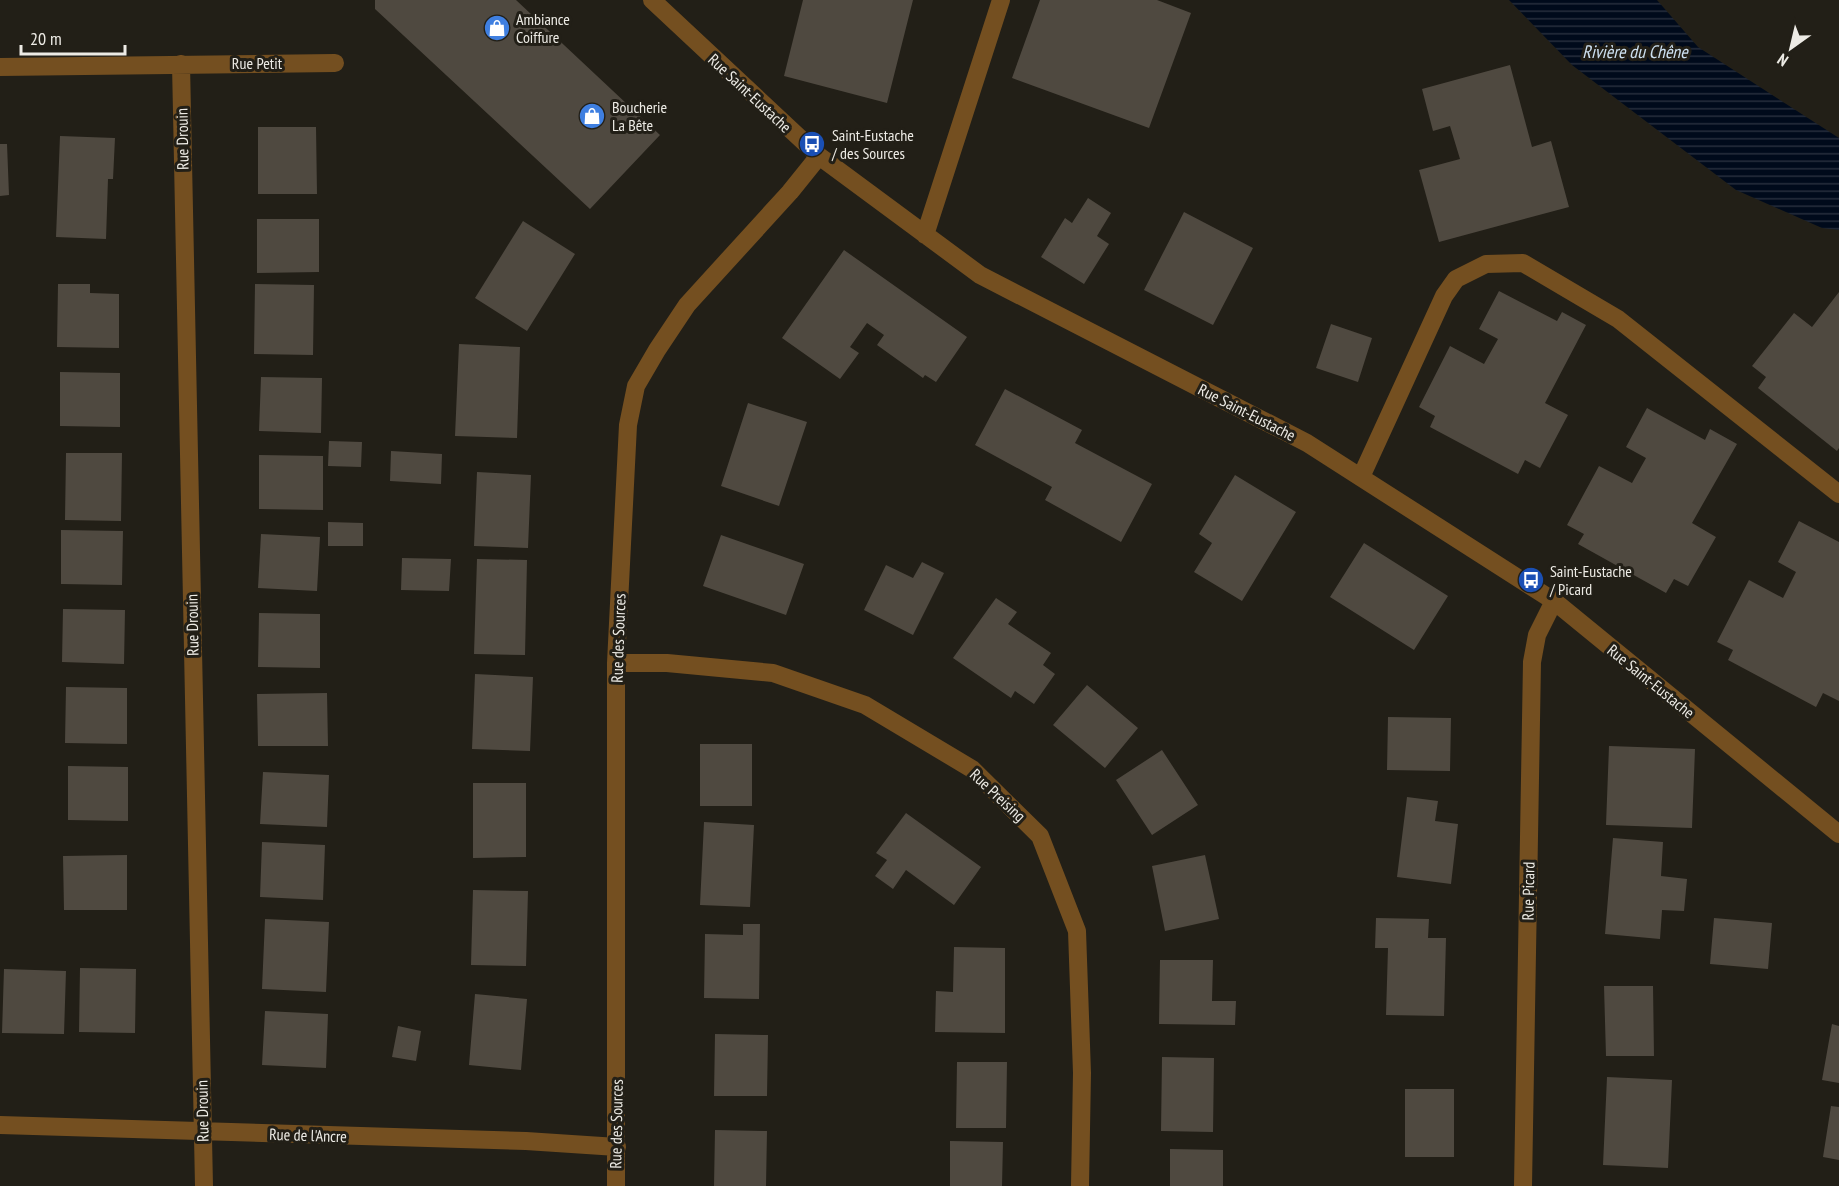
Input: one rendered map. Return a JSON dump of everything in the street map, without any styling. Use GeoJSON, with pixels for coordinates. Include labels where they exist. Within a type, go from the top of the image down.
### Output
{"type":"FeatureCollection","features":[{"type":"Feature","properties":{"kind":"street","name":"Rue Saint-Eustache"},"geometry":{"type":"LineString","coordinates":[[652,0],[819,156],[980,275],[1307,443],[1554,601],[1839,834]]}},
{"type":"Feature","properties":{"kind":"street"},"geometry":{"type":"LineString","coordinates":[[925,235],[1001,0]]}},
{"type":"Feature","properties":{"kind":"street","name":"Rue Petit"},"geometry":{"type":"LineString","coordinates":[[0,67],[335,63]]}},
{"type":"Feature","properties":{"kind":"street","name":"Rue Drouin"},"geometry":{"type":"LineString","coordinates":[[181,64],[204,1186]]}},
{"type":"Feature","properties":{"kind":"street","name":"Rue des Sources"},"geometry":{"type":"LineString","coordinates":[[616,1186],[616,663],[628,425],[636,386],[687,305],[790,192],[819,156]]}},
{"type":"Feature","properties":{"kind":"street"},"geometry":{"type":"LineString","coordinates":[[1361,477],[1444,296],[1456,279],[1485,264],[1523,263],[1618,319],[1839,494]]}},
{"type":"Feature","properties":{"kind":"street","name":"Rue Picard"},"geometry":{"type":"LineString","coordinates":[[1523,1186],[1532,662],[1537,635],[1554,601]]}},
{"type":"Feature","properties":{"kind":"street","name":"Rue Preising"},"geometry":{"type":"LineString","coordinates":[[616,663],[667,663],[773,672],[865,705],[972,769],[1040,836],[1077,932],[1082,1073],[1080,1186]]}},
{"type":"Feature","properties":{"kind":"street","name":"Rue de l'Ancre"},"geometry":{"type":"LineString","coordinates":[[0,1125],[526,1141],[617,1147]]}},
{"type":"Feature","properties":{"kind":"water","name":"Rivière du Chêne"},"geometry":{"type":"Polygon","coordinates":[[[1509,0],[1657,0],[1698,47],[1839,138],[1839,230],[1822,228],[1736,190],[1572,65],[1509,0]]]}},
{"type":"Feature","properties":{"kind":"building"},"geometry":{"type":"Polygon","coordinates":[[[375,0],[516,0],[660,135],[590,209],[375,9],[375,0]]]}},
{"type":"Feature","properties":{"kind":"building"},"geometry":{"type":"Polygon","coordinates":[[[803,0],[913,0],[887,103],[784,76],[803,0]]]}},
{"type":"Feature","properties":{"kind":"building"},"geometry":{"type":"Polygon","coordinates":[[[1040,0],[1157,0],[1191,13],[1149,128],[1012,78],[1040,0]]]}},
{"type":"Feature","properties":{"kind":"building"},"geometry":{"type":"Polygon","coordinates":[[[1510,65],[1532,147],[1551,141],[1569,207],[1439,242],[1419,170],[1460,159],[1450,126],[1433,131],[1422,89],[1510,65]]]}},
{"type":"Feature","properties":{"kind":"building"},"geometry":{"type":"Polygon","coordinates":[[[258,127],[316,127],[317,194],[258,194],[258,127]]]}},
{"type":"Feature","properties":{"kind":"building"},"geometry":{"type":"Polygon","coordinates":[[[60,136],[115,138],[113,179],[108,179],[106,239],[56,237],[60,136]]]}},
{"type":"Feature","properties":{"kind":"building"},"geometry":{"type":"Polygon","coordinates":[[[0,144],[7,144],[9,195],[0,196],[0,144]]]}},
{"type":"Feature","properties":{"kind":"building"},"geometry":{"type":"Polygon","coordinates":[[[1088,198],[1111,213],[1097,236],[1109,244],[1084,284],[1041,257],[1065,218],[1072,223],[1088,198]]]}},
{"type":"Feature","properties":{"kind":"building"},"geometry":{"type":"Polygon","coordinates":[[[1184,212],[1253,248],[1213,325],[1144,290],[1184,212]]]}},
{"type":"Feature","properties":{"kind":"building"},"geometry":{"type":"Polygon","coordinates":[[[257,219],[319,219],[319,272],[257,273],[257,219]]]}},
{"type":"Feature","properties":{"kind":"building"},"geometry":{"type":"Polygon","coordinates":[[[523,221],[575,254],[527,331],[475,298],[523,221]]]}},
{"type":"Feature","properties":{"kind":"building"},"geometry":{"type":"Polygon","coordinates":[[[844,250],[967,337],[936,382],[925,375],[923,378],[877,345],[884,335],[867,323],[850,347],[859,353],[840,379],[782,338],[844,250]]]}},
{"type":"Feature","properties":{"kind":"building"},"geometry":{"type":"Polygon","coordinates":[[[58,284],[90,284],[90,293],[119,294],[119,348],[57,347],[58,284]]]}},
{"type":"Feature","properties":{"kind":"building"},"geometry":{"type":"Polygon","coordinates":[[[255,284],[314,285],[313,355],[254,354],[255,284]]]}},
{"type":"Feature","properties":{"kind":"building"},"geometry":{"type":"Polygon","coordinates":[[[1499,291],[1557,321],[1562,312],[1586,325],[1545,403],[1568,415],[1540,468],[1525,460],[1518,474],[1430,427],[1435,416],[1419,407],[1450,346],[1484,364],[1498,339],[1479,329],[1499,291]]]}},
{"type":"Feature","properties":{"kind":"building"},"geometry":{"type":"Polygon","coordinates":[[[1839,292],[1839,448],[1837,451],[1758,388],[1766,377],[1752,366],[1794,313],[1812,327],[1839,292]]]}},
{"type":"Feature","properties":{"kind":"building"},"geometry":{"type":"Polygon","coordinates":[[[1331,324],[1372,338],[1358,382],[1316,368],[1331,324]]]}},
{"type":"Feature","properties":{"kind":"building"},"geometry":{"type":"Polygon","coordinates":[[[459,344],[520,347],[517,438],[455,436],[459,344]]]}},
{"type":"Feature","properties":{"kind":"building"},"geometry":{"type":"Polygon","coordinates":[[[60,372],[120,373],[120,427],[60,426],[60,372]]]}},
{"type":"Feature","properties":{"kind":"building"},"geometry":{"type":"Polygon","coordinates":[[[261,377],[322,378],[321,433],[259,431],[261,377]]]}},
{"type":"Feature","properties":{"kind":"building"},"geometry":{"type":"Polygon","coordinates":[[[1005,389],[1082,430],[1075,443],[1152,484],[1121,542],[1045,500],[1052,487],[975,445],[1005,389]]]}},
{"type":"Feature","properties":{"kind":"building"},"geometry":{"type":"Polygon","coordinates":[[[748,403],[807,422],[779,506],[721,486],[748,403]]]}},
{"type":"Feature","properties":{"kind":"building"},"geometry":{"type":"Polygon","coordinates":[[[1647,408],[1705,440],[1710,429],[1737,444],[1692,523],[1716,537],[1688,586],[1674,579],[1666,593],[1578,544],[1584,534],[1567,525],[1599,466],[1632,483],[1646,458],[1626,447],[1647,408]]]}},
{"type":"Feature","properties":{"kind":"building"},"geometry":{"type":"Polygon","coordinates":[[[329,441],[362,442],[361,467],[328,466],[329,441]]]}},
{"type":"Feature","properties":{"kind":"building"},"geometry":{"type":"Polygon","coordinates":[[[391,451],[442,454],[441,484],[390,481],[391,451]]]}},
{"type":"Feature","properties":{"kind":"building"},"geometry":{"type":"Polygon","coordinates":[[[66,453],[122,453],[121,521],[65,520],[66,453]]]}},
{"type":"Feature","properties":{"kind":"building"},"geometry":{"type":"Polygon","coordinates":[[[259,455],[323,456],[323,510],[259,509],[259,455]]]}},
{"type":"Feature","properties":{"kind":"building"},"geometry":{"type":"Polygon","coordinates":[[[477,472],[531,475],[528,548],[474,546],[477,472]]]}},
{"type":"Feature","properties":{"kind":"building"},"geometry":{"type":"Polygon","coordinates":[[[1235,475],[1296,512],[1242,601],[1194,572],[1212,543],[1199,534],[1235,475]]]}},
{"type":"Feature","properties":{"kind":"building"},"geometry":{"type":"Polygon","coordinates":[[[1799,521],[1839,542],[1839,701],[1823,693],[1816,707],[1728,660],[1733,650],[1717,642],[1749,580],[1783,598],[1796,572],[1778,562],[1799,521]]]}},
{"type":"Feature","properties":{"kind":"building"},"geometry":{"type":"Polygon","coordinates":[[[328,522],[363,523],[363,546],[328,546],[328,522]]]}},
{"type":"Feature","properties":{"kind":"building"},"geometry":{"type":"Polygon","coordinates":[[[61,530],[123,531],[122,585],[61,584],[61,530]]]}},
{"type":"Feature","properties":{"kind":"building"},"geometry":{"type":"Polygon","coordinates":[[[261,534],[320,537],[317,591],[258,588],[261,534]]]}},
{"type":"Feature","properties":{"kind":"building"},"geometry":{"type":"Polygon","coordinates":[[[721,535],[804,564],[786,615],[703,586],[721,535]]]}},
{"type":"Feature","properties":{"kind":"building"},"geometry":{"type":"Polygon","coordinates":[[[1364,543],[1448,596],[1414,650],[1330,597],[1364,543]]]}},
{"type":"Feature","properties":{"kind":"building"},"geometry":{"type":"Polygon","coordinates":[[[402,558],[451,559],[449,591],[401,590],[402,558]]]}},
{"type":"Feature","properties":{"kind":"building"},"geometry":{"type":"Polygon","coordinates":[[[477,559],[527,560],[525,655],[474,654],[477,559]]]}},
{"type":"Feature","properties":{"kind":"building"},"geometry":{"type":"Polygon","coordinates":[[[922,562],[944,573],[913,635],[864,610],[886,565],[913,578],[922,562]]]}},
{"type":"Feature","properties":{"kind":"building"},"geometry":{"type":"Polygon","coordinates":[[[996,598],[1017,612],[1008,624],[1051,653],[1043,665],[1055,674],[1034,704],[1015,691],[1011,698],[953,658],[996,598]]]}},
{"type":"Feature","properties":{"kind":"building"},"geometry":{"type":"Polygon","coordinates":[[[63,609],[125,610],[124,664],[62,662],[63,609]]]}},
{"type":"Feature","properties":{"kind":"building"},"geometry":{"type":"Polygon","coordinates":[[[259,613],[320,614],[320,668],[258,667],[259,613]]]}},
{"type":"Feature","properties":{"kind":"building"},"geometry":{"type":"Polygon","coordinates":[[[475,674],[533,677],[530,751],[472,749],[475,674]]]}},
{"type":"Feature","properties":{"kind":"building"},"geometry":{"type":"Polygon","coordinates":[[[1087,685],[1138,728],[1105,768],[1053,725],[1087,685]]]}},
{"type":"Feature","properties":{"kind":"building"},"geometry":{"type":"Polygon","coordinates":[[[66,687],[127,688],[127,744],[65,743],[66,687]]]}},
{"type":"Feature","properties":{"kind":"building"},"geometry":{"type":"Polygon","coordinates":[[[327,693],[328,746],[258,746],[257,694],[327,693]]]}},
{"type":"Feature","properties":{"kind":"building"},"geometry":{"type":"Polygon","coordinates":[[[1388,717],[1451,718],[1450,771],[1387,770],[1388,717]]]}},
{"type":"Feature","properties":{"kind":"building"},"geometry":{"type":"Polygon","coordinates":[[[700,744],[752,744],[752,806],[700,806],[700,744]]]}},
{"type":"Feature","properties":{"kind":"building"},"geometry":{"type":"Polygon","coordinates":[[[1609,746],[1695,749],[1692,828],[1606,825],[1609,746]]]}},
{"type":"Feature","properties":{"kind":"building"},"geometry":{"type":"Polygon","coordinates":[[[1162,750],[1198,805],[1152,835],[1116,780],[1162,750]]]}},
{"type":"Feature","properties":{"kind":"building"},"geometry":{"type":"Polygon","coordinates":[[[68,766],[128,767],[128,821],[68,820],[68,766]]]}},
{"type":"Feature","properties":{"kind":"building"},"geometry":{"type":"Polygon","coordinates":[[[263,772],[329,775],[327,827],[260,824],[263,772]]]}},
{"type":"Feature","properties":{"kind":"building"},"geometry":{"type":"Polygon","coordinates":[[[473,783],[526,783],[526,857],[473,858],[473,783]]]}},
{"type":"Feature","properties":{"kind":"building"},"geometry":{"type":"Polygon","coordinates":[[[1407,797],[1438,801],[1435,821],[1458,824],[1451,884],[1397,877],[1407,797]]]}},
{"type":"Feature","properties":{"kind":"building"},"geometry":{"type":"Polygon","coordinates":[[[906,813],[981,867],[954,905],[906,870],[893,889],[875,876],[887,860],[876,853],[906,813]]]}},
{"type":"Feature","properties":{"kind":"building"},"geometry":{"type":"Polygon","coordinates":[[[704,822],[754,825],[750,907],[700,905],[704,822]]]}},
{"type":"Feature","properties":{"kind":"building"},"geometry":{"type":"Polygon","coordinates":[[[1613,838],[1663,842],[1661,876],[1687,879],[1684,911],[1662,910],[1660,939],[1605,934],[1613,838]]]}},
{"type":"Feature","properties":{"kind":"building"},"geometry":{"type":"Polygon","coordinates":[[[262,842],[325,845],[323,900],[260,897],[262,842]]]}},
{"type":"Feature","properties":{"kind":"building"},"geometry":{"type":"Polygon","coordinates":[[[127,855],[127,910],[64,910],[63,856],[127,855]]]}},
{"type":"Feature","properties":{"kind":"building"},"geometry":{"type":"Polygon","coordinates":[[[1205,855],[1219,919],[1165,931],[1152,866],[1205,855]]]}},
{"type":"Feature","properties":{"kind":"building"},"geometry":{"type":"Polygon","coordinates":[[[473,890],[528,891],[526,966],[471,965],[473,890]]]}},
{"type":"Feature","properties":{"kind":"building"},"geometry":{"type":"Polygon","coordinates":[[[1376,918],[1429,919],[1428,938],[1446,938],[1444,1016],[1386,1015],[1388,948],[1375,948],[1376,918]]]}},
{"type":"Feature","properties":{"kind":"building"},"geometry":{"type":"Polygon","coordinates":[[[1714,918],[1772,923],[1768,969],[1710,964],[1714,918]]]}},
{"type":"Feature","properties":{"kind":"building"},"geometry":{"type":"Polygon","coordinates":[[[265,919],[329,922],[326,992],[262,989],[265,919]]]}},
{"type":"Feature","properties":{"kind":"building"},"geometry":{"type":"Polygon","coordinates":[[[743,924],[760,924],[759,999],[704,998],[705,934],[743,935],[743,924]]]}},
{"type":"Feature","properties":{"kind":"building"},"geometry":{"type":"Polygon","coordinates":[[[954,947],[1005,948],[1005,1033],[935,1032],[936,991],[953,992],[954,947]]]}},
{"type":"Feature","properties":{"kind":"building"},"geometry":{"type":"Polygon","coordinates":[[[1160,960],[1213,960],[1212,1001],[1236,1001],[1235,1025],[1159,1024],[1160,960]]]}},
{"type":"Feature","properties":{"kind":"building"},"geometry":{"type":"Polygon","coordinates":[[[80,968],[136,969],[135,1033],[79,1032],[80,968]]]}},
{"type":"Feature","properties":{"kind":"building"},"geometry":{"type":"Polygon","coordinates":[[[4,969],[66,971],[64,1034],[2,1033],[4,969]]]}},
{"type":"Feature","properties":{"kind":"building"},"geometry":{"type":"Polygon","coordinates":[[[1604,986],[1653,986],[1654,1056],[1606,1056],[1604,986]]]}},
{"type":"Feature","properties":{"kind":"building"},"geometry":{"type":"Polygon","coordinates":[[[475,994],[527,999],[521,1070],[469,1065],[475,994]]]}},
{"type":"Feature","properties":{"kind":"building"},"geometry":{"type":"Polygon","coordinates":[[[265,1011],[328,1014],[326,1068],[262,1065],[265,1011]]]}},
{"type":"Feature","properties":{"kind":"building"},"geometry":{"type":"Polygon","coordinates":[[[1832,1024],[1839,1026],[1839,1083],[1822,1080],[1832,1024]]]}},
{"type":"Feature","properties":{"kind":"building"},"geometry":{"type":"Polygon","coordinates":[[[398,1026],[421,1031],[416,1061],[392,1057],[398,1026]]]}},
{"type":"Feature","properties":{"kind":"building"},"geometry":{"type":"Polygon","coordinates":[[[715,1034],[768,1035],[767,1096],[714,1096],[715,1034]]]}},
{"type":"Feature","properties":{"kind":"building"},"geometry":{"type":"Polygon","coordinates":[[[1162,1057],[1214,1058],[1213,1132],[1161,1131],[1162,1057]]]}},
{"type":"Feature","properties":{"kind":"building"},"geometry":{"type":"Polygon","coordinates":[[[957,1062],[1007,1062],[1006,1128],[956,1128],[957,1062]]]}},
{"type":"Feature","properties":{"kind":"building"},"geometry":{"type":"Polygon","coordinates":[[[1607,1077],[1672,1080],[1668,1168],[1603,1165],[1607,1077]]]}},
{"type":"Feature","properties":{"kind":"building"},"geometry":{"type":"Polygon","coordinates":[[[1405,1089],[1454,1089],[1454,1157],[1405,1157],[1405,1089]]]}},
{"type":"Feature","properties":{"kind":"building"},"geometry":{"type":"Polygon","coordinates":[[[1831,1106],[1839,1107],[1839,1160],[1823,1157],[1831,1106]]]}},
{"type":"Feature","properties":{"kind":"building"},"geometry":{"type":"Polygon","coordinates":[[[715,1130],[767,1131],[766,1186],[714,1186],[715,1130]]]}},
{"type":"Feature","properties":{"kind":"building"},"geometry":{"type":"Polygon","coordinates":[[[950,1141],[1003,1142],[1002,1186],[950,1186],[950,1141]]]}},
{"type":"Feature","properties":{"kind":"building"},"geometry":{"type":"Polygon","coordinates":[[[1170,1149],[1223,1150],[1223,1186],[1170,1186],[1170,1149]]]}},
{"type":"Feature","properties":{"kind":"place","name":"Ambiance Coiffure"},"geometry":{"type":"Point","coordinates":[497,28]}},
{"type":"Feature","properties":{"kind":"place","name":"Boucherie La Bête"},"geometry":{"type":"Point","coordinates":[592,116]}},
{"type":"Feature","properties":{"kind":"place","name":"Saint-Eustache / des Sources"},"geometry":{"type":"Point","coordinates":[812,144]}},
{"type":"Feature","properties":{"kind":"place","name":"Saint-Eustache / Picard"},"geometry":{"type":"Point","coordinates":[1531,580]}}]}
